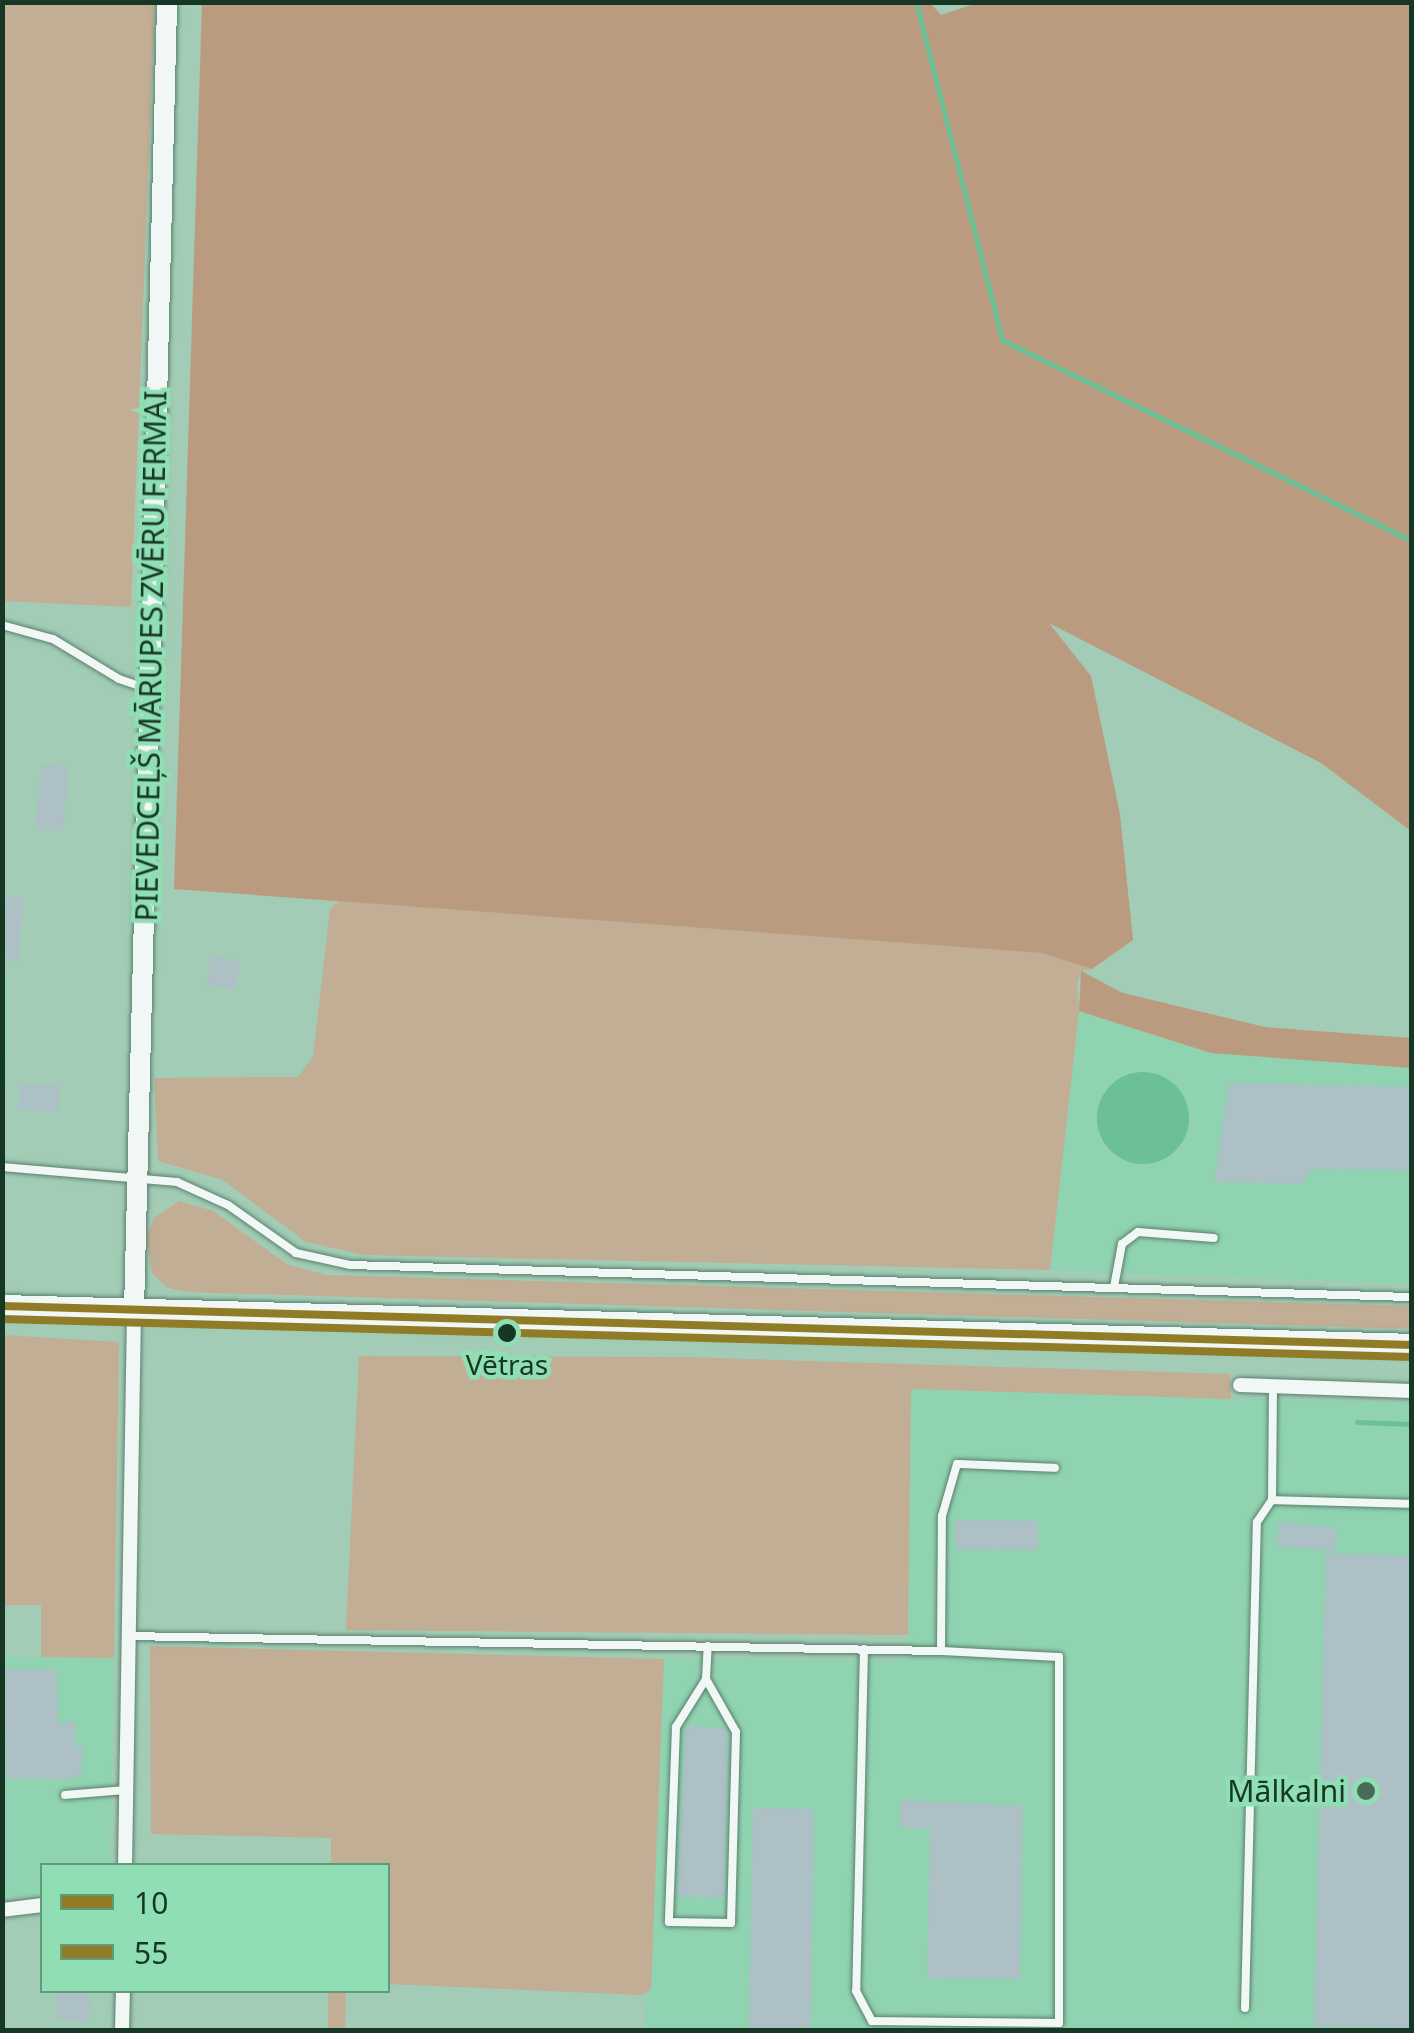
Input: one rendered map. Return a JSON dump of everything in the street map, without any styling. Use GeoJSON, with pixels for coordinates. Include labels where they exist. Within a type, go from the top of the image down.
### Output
{"type":"FeatureCollection","features":[{"type":"Feature","properties":{"kind":"main road"},"geometry":{"type":"LineString","coordinates":[[2,1306],[1412,1346]]}},
{"type":"Feature","properties":{"kind":"street","name":"PIEVEDCEĻŠ MĀRUPES ZVĒRU FERMAI"},"geometry":{"type":"LineString","coordinates":[[134,1310],[135,1179],[154,690],[167,2]]}},
{"type":"Feature","properties":{"kind":"street"},"geometry":{"type":"LineString","coordinates":[[125,1863],[134,1310]]}},
{"type":"Feature","properties":{"kind":"street"},"geometry":{"type":"LineString","coordinates":[[1240,1385],[1412,1390]]}},
{"type":"Feature","properties":{"kind":"street"},"geometry":{"type":"LineString","coordinates":[[2,1910],[40,1906]]}},
{"type":"Feature","properties":{"kind":"street"},"geometry":{"type":"LineString","coordinates":[[122,2030],[123,1993]]}},
{"type":"Feature","properties":{"kind":"lane"},"geometry":{"type":"LineString","coordinates":[[2,625],[54,639],[119,680],[154,690]]}},
{"type":"Feature","properties":{"kind":"lane"},"geometry":{"type":"LineString","coordinates":[[2,1167],[135,1179],[204,1192],[296,1253],[350,1264],[1412,1297]]}},
{"type":"Feature","properties":{"kind":"lane"},"geometry":{"type":"LineString","coordinates":[[1114,1287],[1122,1244],[1138,1232],[1214,1238]]}},
{"type":"Feature","properties":{"kind":"lane"},"geometry":{"type":"LineString","coordinates":[[1245,2008],[1257,1522],[1272,1500],[1273,1386]]}},
{"type":"Feature","properties":{"kind":"lane"},"geometry":{"type":"LineString","coordinates":[[941,1651],[942,1516],[957,1464],[1055,1468]]}},
{"type":"Feature","properties":{"kind":"lane"},"geometry":{"type":"LineString","coordinates":[[1272,1500],[1412,1504]]}},
{"type":"Feature","properties":{"kind":"lane"},"geometry":{"type":"LineString","coordinates":[[128,1636],[864,1649],[1059,1657],[1058,2023],[872,2021],[856,1991],[864,1649]]}},
{"type":"Feature","properties":{"kind":"lane"},"geometry":{"type":"LineString","coordinates":[[706,1679],[736,1732],[731,1924],[670,1922],[676,1728],[706,1679],[708,1646]]}},
{"type":"Feature","properties":{"kind":"lane"},"geometry":{"type":"LineString","coordinates":[[65,1795],[126,1790]]}},
{"type":"Feature","properties":{"kind":"shaded area"},"geometry":{"type":"Polygon","coordinates":[[[3,2],[155,3],[131,607],[3,601],[3,2]]]}},
{"type":"Feature","properties":{"kind":"shaded area"},"geometry":{"type":"Polygon","coordinates":[[[980,2],[1411,3],[1411,831],[1321,763],[1049,623],[1091,676],[1120,814],[1133,940],[1092,969],[1041,953],[174,889],[202,3],[930,3],[941,15],[980,2]]]}},
{"type":"Feature","properties":{"kind":"shaded area"},"geometry":{"type":"Polygon","coordinates":[[[339,901],[1041,953],[1092,969],[1081,971],[1077,985],[1079,1011],[1050,1270],[365,1255],[306,1242],[223,1180],[158,1161],[154,1078],[298,1077],[313,1057],[330,909],[339,901]]]}},
{"type":"Feature","properties":{"kind":"shaded area"},"geometry":{"type":"Polygon","coordinates":[[[1081,971],[1123,993],[1265,1027],[1411,1038],[1411,1068],[1211,1053],[1079,1011],[1081,971]]]}},
{"type":"Feature","properties":{"kind":"shaded area"},"geometry":{"type":"Polygon","coordinates":[[[3,981],[8,982],[3,1194],[3,981]]]}},
{"type":"Feature","properties":{"kind":"shaded area"},"geometry":{"type":"Polygon","coordinates":[[[1079,1011],[1211,1053],[1411,1068],[1411,1284],[1050,1270],[1079,1011]]]}},
{"type":"Feature","properties":{"kind":"shaded area"},"geometry":{"type":"Polygon","coordinates":[[[1143,1072],[1161,1076],[1175,1086],[1185,1100],[1189,1118],[1185,1136],[1175,1150],[1161,1160],[1143,1164],[1125,1160],[1111,1150],[1101,1136],[1097,1118],[1101,1100],[1111,1086],[1125,1076],[1143,1072]]]}},
{"type":"Feature","properties":{"kind":"shaded area"},"geometry":{"type":"Polygon","coordinates":[[[179,1201],[213,1211],[288,1265],[327,1275],[1411,1306],[1411,1329],[185,1292],[166,1287],[152,1273],[146,1238],[154,1218],[179,1201]]]}},
{"type":"Feature","properties":{"kind":"shaded area"},"geometry":{"type":"Polygon","coordinates":[[[3,1335],[119,1342],[114,1658],[41,1657],[41,1605],[3,1605],[3,1335]]]}},
{"type":"Feature","properties":{"kind":"shaded area"},"geometry":{"type":"Polygon","coordinates":[[[359,1356],[685,1357],[1230,1374],[1231,1399],[911,1389],[908,1635],[346,1630],[359,1356]]]}},
{"type":"Feature","properties":{"kind":"shaded area"},"geometry":{"type":"Polygon","coordinates":[[[911,1389],[1411,1404],[1411,2030],[645,2030],[664,1659],[908,1661],[911,1389]]]}},
{"type":"Feature","properties":{"kind":"shaded area"},"geometry":{"type":"Polygon","coordinates":[[[150,1646],[664,1659],[651,1990],[641,1995],[390,1984],[390,1863],[331,1863],[331,1838],[151,1834],[150,1646]]]}},
{"type":"Feature","properties":{"kind":"shaded area"},"geometry":{"type":"Polygon","coordinates":[[[3,1657],[114,1658],[110,1863],[40,1863],[40,1897],[3,1896],[3,1657]]]}},
{"type":"Feature","properties":{"kind":"shaded area"},"geometry":{"type":"Polygon","coordinates":[[[328,1993],[346,1993],[345,2030],[328,2030],[328,1993]]]}},
{"type":"Feature","properties":{"kind":"building"},"geometry":{"type":"Polygon","coordinates":[[[41,765],[69,767],[63,831],[36,829],[41,765]]]}},
{"type":"Feature","properties":{"kind":"building"},"geometry":{"type":"Polygon","coordinates":[[[2,896],[24,898],[18,961],[2,959],[2,896]]]}},
{"type":"Feature","properties":{"kind":"building"},"geometry":{"type":"Polygon","coordinates":[[[211,956],[240,961],[236,989],[207,985],[211,956]]]}},
{"type":"Feature","properties":{"kind":"building"},"geometry":{"type":"Polygon","coordinates":[[[20,1083],[60,1086],[58,1112],[18,1109],[20,1083]]]}},
{"type":"Feature","properties":{"kind":"building"},"geometry":{"type":"Polygon","coordinates":[[[1229,1083],[1412,1087],[1412,1170],[1311,1169],[1302,1184],[1214,1182],[1229,1083]]]}},
{"type":"Feature","properties":{"kind":"building"},"geometry":{"type":"Polygon","coordinates":[[[955,1520],[1038,1521],[1038,1550],[955,1549],[955,1520]]]}},
{"type":"Feature","properties":{"kind":"building"},"geometry":{"type":"Polygon","coordinates":[[[1279,1522],[1337,1528],[1335,1551],[1277,1546],[1279,1522]]]}},
{"type":"Feature","properties":{"kind":"building","name":"Mālkalni"},"geometry":{"type":"Polygon","coordinates":[[[1326,1553],[1412,1556],[1412,2028],[1314,2026],[1326,1553]]]}},
{"type":"Feature","properties":{"kind":"building"},"geometry":{"type":"Polygon","coordinates":[[[2,1669],[57,1670],[58,1723],[75,1722],[75,1746],[83,1747],[81,1773],[72,1779],[7,1779],[2,1669]]]}},
{"type":"Feature","properties":{"kind":"building"},"geometry":{"type":"Polygon","coordinates":[[[686,1726],[725,1728],[728,1734],[724,1898],[677,1896],[686,1726]]]}},
{"type":"Feature","properties":{"kind":"building"},"geometry":{"type":"Polygon","coordinates":[[[901,1800],[1023,1806],[1020,1979],[927,1978],[930,1828],[900,1828],[901,1800]]]}},
{"type":"Feature","properties":{"kind":"building"},"geometry":{"type":"Polygon","coordinates":[[[753,1808],[814,1809],[811,2030],[749,2030],[753,1808]]]}},
{"type":"Feature","properties":{"kind":"building"},"geometry":{"type":"Polygon","coordinates":[[[58,1993],[91,1995],[88,2022],[56,2019],[58,1993]]]}},
{"type":"Feature","properties":{"kind":"waterway"},"geometry":{"type":"LineString","coordinates":[[916,2],[1002,340],[1412,541]]}},
{"type":"Feature","properties":{"kind":"waterway"},"geometry":{"type":"LineString","coordinates":[[1357,1422],[1412,1424]]}},
{"type":"Feature","properties":{"kind":"transit line","name":"10"},"geometry":{"type":"LineString","coordinates":[[2,1306],[1412,1345]]}},
{"type":"Feature","properties":{"kind":"transit line","name":"55"},"geometry":{"type":"LineString","coordinates":[[2,1319],[1412,1357]]}},
{"type":"Feature","properties":{"kind":"place","name":"Vētras"},"geometry":{"type":"Point","coordinates":[507,1333]}},
{"type":"Feature","properties":{"kind":"place","name":"Mālkalni"},"geometry":{"type":"Point","coordinates":[1366,1791]}}]}
